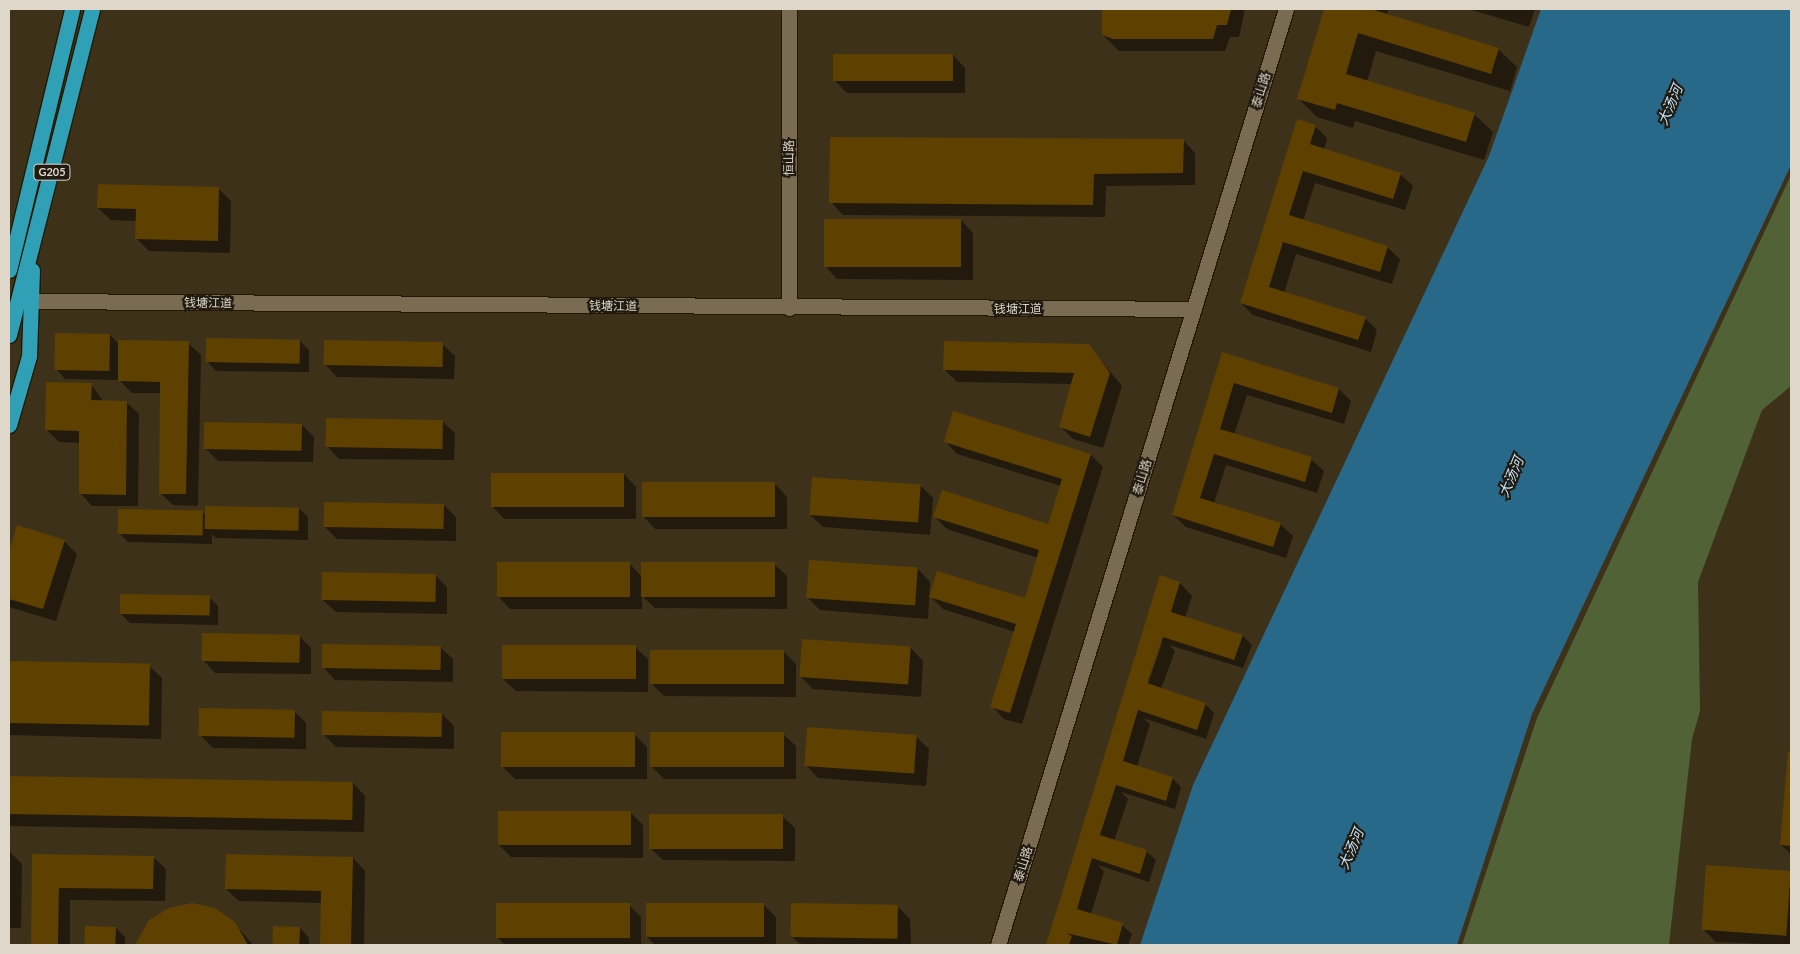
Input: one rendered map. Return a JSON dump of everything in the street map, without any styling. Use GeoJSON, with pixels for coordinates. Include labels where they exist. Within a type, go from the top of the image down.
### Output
{"type":"FeatureCollection","features":[{"type":"Feature","properties":{"kind":"highway","name":"G205"},"geometry":{"type":"LineString","coordinates":[[9,270],[72,9]]}},
{"type":"Feature","properties":{"kind":"highway","name":"G205"},"geometry":{"type":"LineString","coordinates":[[9,335],[33,249],[92,9]]}},
{"type":"Feature","properties":{"kind":"highway"},"geometry":{"type":"LineString","coordinates":[[9,425],[28,356],[33,249]]}},
{"type":"Feature","properties":{"kind":"street","name":"恒山路"},"geometry":{"type":"LineString","coordinates":[[789,9],[789,308]]}},
{"type":"Feature","properties":{"kind":"street","name":"泰山路"},"geometry":{"type":"LineString","coordinates":[[998,945],[1286,9]]}},
{"type":"Feature","properties":{"kind":"street","name":"钱塘江道"},"geometry":{"type":"LineString","coordinates":[[32,301],[789,308],[1194,309]]}},
{"type":"Feature","properties":{"kind":"green space"},"geometry":{"type":"Polygon","coordinates":[[[1791,175],[1791,386],[1762,410],[1698,582],[1700,711],[1692,739],[1669,945],[1462,945],[1537,718],[1791,175]]]}},
{"type":"Feature","properties":{"kind":"water","name":"大汤河"},"geometry":{"type":"Polygon","coordinates":[[[1541,9],[1791,9],[1791,165],[1532,714],[1457,945],[1140,945],[1193,785],[1489,156],[1541,9]]]}},
{"type":"Feature","properties":{"kind":"building"},"geometry":{"type":"Polygon","coordinates":[[[1102,9],[1231,9],[1227,25],[1217,25],[1213,39],[1113,39],[1102,35],[1102,9]]]}},
{"type":"Feature","properties":{"kind":"building"},"geometry":{"type":"Polygon","coordinates":[[[1324,9],[1371,9],[1499,48],[1491,74],[1358,33],[1346,74],[1475,113],[1466,142],[1337,103],[1335,110],[1297,99],[1324,9]]]}},
{"type":"Feature","properties":{"kind":"building"},"geometry":{"type":"Polygon","coordinates":[[[833,54],[953,54],[953,81],[833,81],[833,54]]]}},
{"type":"Feature","properties":{"kind":"building"},"geometry":{"type":"Polygon","coordinates":[[[1297,119],[1316,125],[1310,144],[1401,173],[1393,199],[1303,171],[1289,215],[1388,246],[1380,272],[1283,242],[1269,287],[1366,317],[1358,340],[1240,303],[1297,119]]]}},
{"type":"Feature","properties":{"kind":"building"},"geometry":{"type":"Polygon","coordinates":[[[830,137],[1184,139],[1183,173],[1094,174],[1093,205],[829,203],[830,137]]]}},
{"type":"Feature","properties":{"kind":"building"},"geometry":{"type":"Polygon","coordinates":[[[98,184],[219,187],[218,241],[135,239],[136,209],[97,208],[98,184]]]}},
{"type":"Feature","properties":{"kind":"building"},"geometry":{"type":"Polygon","coordinates":[[[824,219],[961,219],[961,267],[824,267],[824,219]]]}},
{"type":"Feature","properties":{"kind":"building"},"geometry":{"type":"Polygon","coordinates":[[[55,333],[110,334],[109,371],[54,370],[55,333]]]}},
{"type":"Feature","properties":{"kind":"building"},"geometry":{"type":"Polygon","coordinates":[[[206,338],[300,340],[300,364],[206,362],[206,338]]]}},
{"type":"Feature","properties":{"kind":"building"},"geometry":{"type":"Polygon","coordinates":[[[118,340],[189,341],[186,494],[159,494],[160,382],[118,381],[118,340]]]}},
{"type":"Feature","properties":{"kind":"building"},"geometry":{"type":"Polygon","coordinates":[[[324,340],[443,342],[443,367],[324,365],[324,340]]]}},
{"type":"Feature","properties":{"kind":"building"},"geometry":{"type":"Polygon","coordinates":[[[944,341],[1089,344],[1110,373],[1090,437],[1059,427],[1074,373],[943,370],[944,341]]]}},
{"type":"Feature","properties":{"kind":"building"},"geometry":{"type":"Polygon","coordinates":[[[1222,352],[1339,388],[1332,413],[1234,383],[1220,429],[1312,457],[1305,482],[1214,454],[1200,498],[1281,523],[1273,547],[1172,515],[1222,352]]]}},
{"type":"Feature","properties":{"kind":"building"},"geometry":{"type":"Polygon","coordinates":[[[46,382],[92,383],[91,400],[127,401],[126,495],[79,494],[79,431],[45,430],[46,382]]]}},
{"type":"Feature","properties":{"kind":"building"},"geometry":{"type":"Polygon","coordinates":[[[953,411],[1091,454],[1010,713],[990,707],[1016,624],[929,597],[937,571],[1025,598],[1039,550],[933,517],[942,490],[1048,524],[1062,479],[944,442],[953,411]]]}},
{"type":"Feature","properties":{"kind":"building"},"geometry":{"type":"Polygon","coordinates":[[[326,418],[443,420],[442,449],[325,447],[326,418]]]}},
{"type":"Feature","properties":{"kind":"building"},"geometry":{"type":"Polygon","coordinates":[[[204,422],[302,424],[302,451],[204,449],[204,422]]]}},
{"type":"Feature","properties":{"kind":"building"},"geometry":{"type":"Polygon","coordinates":[[[491,473],[624,473],[624,507],[491,507],[491,473]]]}},
{"type":"Feature","properties":{"kind":"building"},"geometry":{"type":"Polygon","coordinates":[[[812,477],[921,485],[918,523],[809,515],[812,477]]]}},
{"type":"Feature","properties":{"kind":"building"},"geometry":{"type":"Polygon","coordinates":[[[642,482],[775,482],[775,517],[642,517],[642,482]]]}},
{"type":"Feature","properties":{"kind":"building"},"geometry":{"type":"Polygon","coordinates":[[[324,502],[444,504],[444,529],[324,527],[324,502]]]}},
{"type":"Feature","properties":{"kind":"building"},"geometry":{"type":"Polygon","coordinates":[[[205,506],[299,508],[299,531],[205,529],[205,506]]]}},
{"type":"Feature","properties":{"kind":"building"},"geometry":{"type":"Polygon","coordinates":[[[118,509],[203,510],[203,535],[118,534],[118,509]]]}},
{"type":"Feature","properties":{"kind":"building"},"geometry":{"type":"Polygon","coordinates":[[[17,525],[65,540],[43,609],[9,599],[9,551],[17,525]]]}},
{"type":"Feature","properties":{"kind":"building"},"geometry":{"type":"Polygon","coordinates":[[[809,560],[918,568],[915,606],[806,598],[809,560]]]}},
{"type":"Feature","properties":{"kind":"building"},"geometry":{"type":"Polygon","coordinates":[[[497,562],[630,562],[630,597],[497,597],[497,562]]]}},
{"type":"Feature","properties":{"kind":"building"},"geometry":{"type":"Polygon","coordinates":[[[641,562],[775,562],[775,597],[641,597],[641,562]]]}},
{"type":"Feature","properties":{"kind":"building"},"geometry":{"type":"Polygon","coordinates":[[[322,572],[436,574],[435,602],[322,600],[322,572]]]}},
{"type":"Feature","properties":{"kind":"building"},"geometry":{"type":"Polygon","coordinates":[[[1160,575],[1180,582],[1171,612],[1243,635],[1234,660],[1163,637],[1147,683],[1206,703],[1197,730],[1138,710],[1123,761],[1173,777],[1166,801],[1116,785],[1100,835],[1147,850],[1140,874],[1092,858],[1077,909],[1123,923],[1117,945],[1066,933],[1072,936],[1069,945],[1046,945],[1160,575]]]}},
{"type":"Feature","properties":{"kind":"building"},"geometry":{"type":"Polygon","coordinates":[[[120,594],[210,596],[210,616],[120,614],[120,594]]]}},
{"type":"Feature","properties":{"kind":"building"},"geometry":{"type":"Polygon","coordinates":[[[202,633],[300,635],[299,663],[202,661],[202,633]]]}},
{"type":"Feature","properties":{"kind":"building"},"geometry":{"type":"Polygon","coordinates":[[[802,639],[911,647],[908,685],[799,677],[802,639]]]}},
{"type":"Feature","properties":{"kind":"building"},"geometry":{"type":"Polygon","coordinates":[[[322,644],[441,646],[441,670],[322,668],[322,644]]]}},
{"type":"Feature","properties":{"kind":"building"},"geometry":{"type":"Polygon","coordinates":[[[502,645],[636,645],[636,679],[502,679],[502,645]]]}},
{"type":"Feature","properties":{"kind":"building"},"geometry":{"type":"Polygon","coordinates":[[[650,650],[784,650],[784,684],[650,684],[650,650]]]}},
{"type":"Feature","properties":{"kind":"building"},"geometry":{"type":"Polygon","coordinates":[[[9,661],[150,663],[149,725],[9,723],[9,661]]]}},
{"type":"Feature","properties":{"kind":"building"},"geometry":{"type":"Polygon","coordinates":[[[199,708],[295,710],[294,738],[199,736],[199,708]]]}},
{"type":"Feature","properties":{"kind":"building"},"geometry":{"type":"Polygon","coordinates":[[[322,711],[442,713],[442,737],[322,735],[322,711]]]}},
{"type":"Feature","properties":{"kind":"building"},"geometry":{"type":"Polygon","coordinates":[[[807,727],[917,735],[914,774],[804,766],[807,727]]]}},
{"type":"Feature","properties":{"kind":"building"},"geometry":{"type":"Polygon","coordinates":[[[501,732],[635,732],[635,767],[501,767],[501,732]]]}},
{"type":"Feature","properties":{"kind":"building"},"geometry":{"type":"Polygon","coordinates":[[[650,732],[784,732],[784,767],[650,767],[650,732]]]}},
{"type":"Feature","properties":{"kind":"building"},"geometry":{"type":"Polygon","coordinates":[[[1788,752],[1791,752],[1791,846],[1780,845],[1788,752]]]}},
{"type":"Feature","properties":{"kind":"building"},"geometry":{"type":"Polygon","coordinates":[[[9,776],[353,782],[352,820],[9,814],[9,776]]]}},
{"type":"Feature","properties":{"kind":"building"},"geometry":{"type":"Polygon","coordinates":[[[498,811],[631,811],[631,845],[498,845],[498,811]]]}},
{"type":"Feature","properties":{"kind":"building"},"geometry":{"type":"Polygon","coordinates":[[[649,814],[783,814],[783,849],[649,849],[649,814]]]}},
{"type":"Feature","properties":{"kind":"building"},"geometry":{"type":"Polygon","coordinates":[[[32,854],[154,856],[153,889],[59,888],[58,945],[31,945],[32,854]]]}},
{"type":"Feature","properties":{"kind":"building"},"geometry":{"type":"Polygon","coordinates":[[[226,854],[353,857],[351,945],[320,945],[321,891],[225,889],[226,854]]]}},
{"type":"Feature","properties":{"kind":"building"},"geometry":{"type":"Polygon","coordinates":[[[1706,865],[1791,871],[1786,936],[1701,930],[1706,865]]]}},
{"type":"Feature","properties":{"kind":"building"},"geometry":{"type":"Polygon","coordinates":[[[192,903],[215,908],[235,922],[248,945],[135,945],[149,920],[169,908],[192,903]]]}},
{"type":"Feature","properties":{"kind":"building"},"geometry":{"type":"Polygon","coordinates":[[[496,903],[630,903],[630,938],[496,938],[496,903]]]}},
{"type":"Feature","properties":{"kind":"building"},"geometry":{"type":"Polygon","coordinates":[[[646,903],[764,903],[764,937],[646,937],[646,903]]]}},
{"type":"Feature","properties":{"kind":"building"},"geometry":{"type":"Polygon","coordinates":[[[791,903],[898,905],[897,939],[790,937],[791,903]]]}},
{"type":"Feature","properties":{"kind":"building"},"geometry":{"type":"Polygon","coordinates":[[[85,926],[116,927],[115,945],[84,945],[85,926]]]}},
{"type":"Feature","properties":{"kind":"building"},"geometry":{"type":"Polygon","coordinates":[[[273,926],[300,927],[299,945],[272,945],[273,926]]]}}]}
